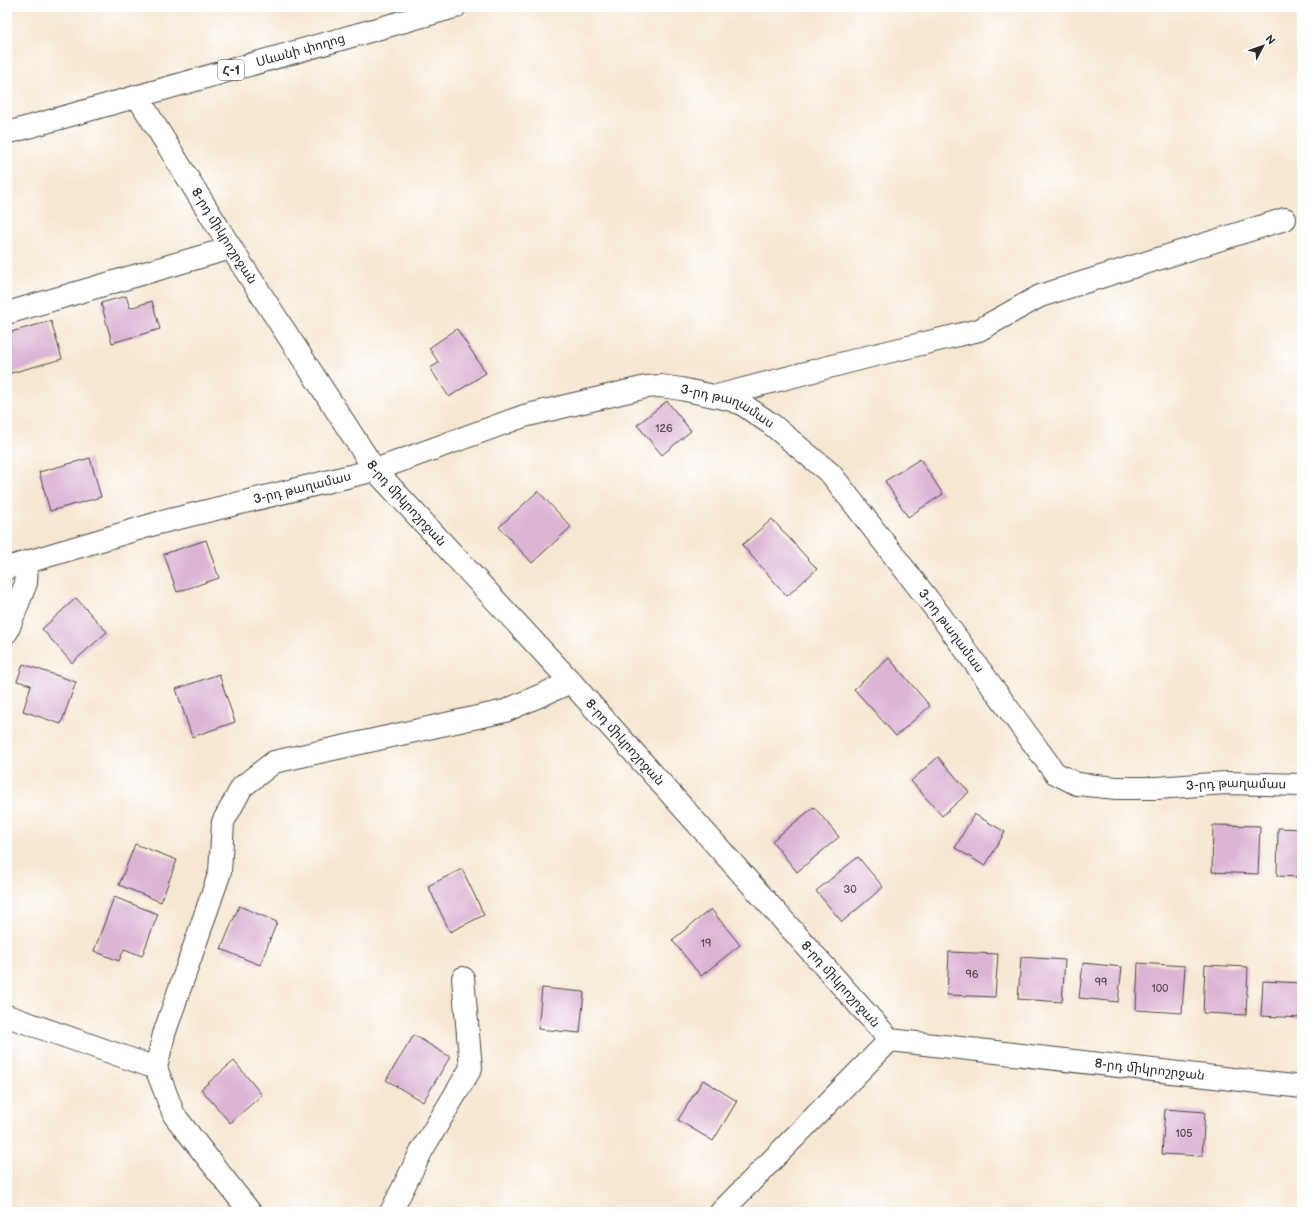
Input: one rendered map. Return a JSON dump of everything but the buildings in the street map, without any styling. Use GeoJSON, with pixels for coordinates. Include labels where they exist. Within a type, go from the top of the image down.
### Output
{"type":"FeatureCollection","features":[{"type":"Feature","properties":{"kind":"street","name":"Սևանի փողոց"},"geometry":{"type":"LineString","coordinates":[[7,133],[455,7]]}},
{"type":"Feature","properties":{"kind":"street","name":"8-րդ միկրոշրջան"},"geometry":{"type":"LineString","coordinates":[[137,96],[231,248],[375,470],[571,682],[890,1040],[1302,1087]]}},
{"type":"Feature","properties":{"kind":"street"},"geometry":{"type":"LineString","coordinates":[[717,396],[866,357],[979,330],[1040,296],[1285,219]]}},
{"type":"Feature","properties":{"kind":"street"},"geometry":{"type":"LineString","coordinates":[[7,313],[231,248]]}},
{"type":"Feature","properties":{"kind":"street","name":"3-րդ թաղամաս"},"geometry":{"type":"LineString","coordinates":[[17,565],[158,523],[375,470],[524,416],[626,391],[661,386],[717,396],[742,404],[759,415],[831,474],[940,615],[1055,773],[1077,784],[1116,788],[1157,788],[1226,783],[1302,784]]}},
{"type":"Feature","properties":{"kind":"street"},"geometry":{"type":"LineString","coordinates":[[7,632],[26,583],[17,565]]}},
{"type":"Feature","properties":{"kind":"street"},"geometry":{"type":"LineString","coordinates":[[250,1212],[174,1115],[156,1068],[164,1034],[220,872],[223,822],[242,787],[274,762],[505,712],[571,682]]}},
{"type":"Feature","properties":{"kind":"street"},"geometry":{"type":"LineString","coordinates":[[391,1212],[422,1150],[471,1068],[463,978]]}},
{"type":"Feature","properties":{"kind":"street"},"geometry":{"type":"LineString","coordinates":[[7,1016],[156,1068]]}},
{"type":"Feature","properties":{"kind":"street"},"geometry":{"type":"LineString","coordinates":[[721,1212],[890,1040]]}}]}
